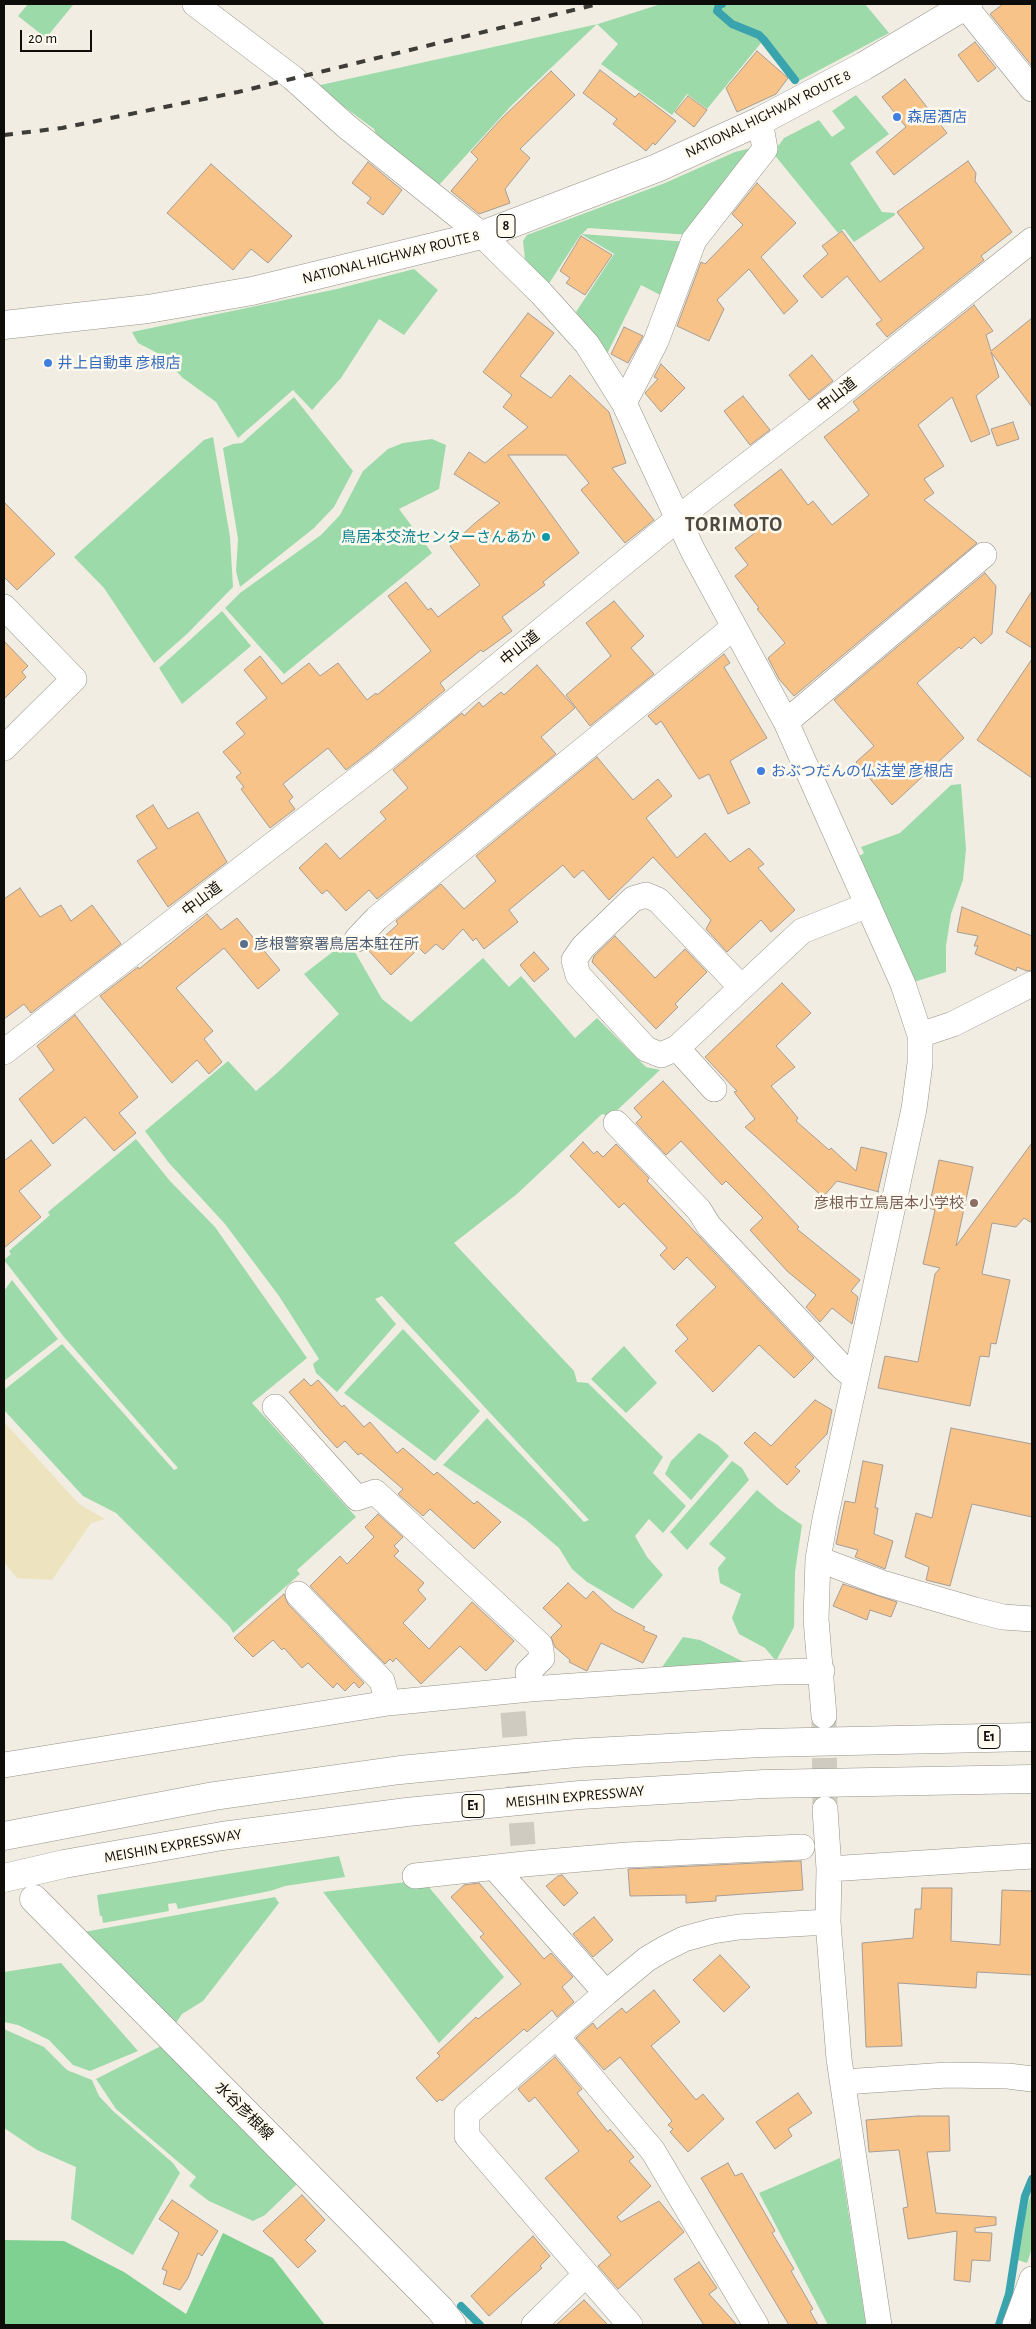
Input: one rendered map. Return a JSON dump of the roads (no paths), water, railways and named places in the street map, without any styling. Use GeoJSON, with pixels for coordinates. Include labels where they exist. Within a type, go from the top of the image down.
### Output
{"type":"FeatureCollection","features":[{"type":"Feature","properties":{"kind":"main road","name":"NATIONAL HIGHWAY ROUTE 8"},"geometry":{"type":"LineString","coordinates":[[4,325],[148,309],[252,291],[482,235],[657,168],[760,121],[864,66],[966,5]]}},
{"type":"Feature","properties":{"kind":"main road","name":"E1"},"geometry":{"type":"LineString","coordinates":[[4,1836],[214,1796],[410,1769],[576,1753],[761,1743],[1032,1737]]}},
{"type":"Feature","properties":{"kind":"main road","name":"MEISHIN EXPRESSWAY"},"geometry":{"type":"LineString","coordinates":[[4,1878],[64,1864],[222,1836],[407,1812],[580,1795],[764,1784],[1032,1779]]}},
{"type":"Feature","properties":{"kind":"main road","name":"水谷彦根線"},"geometry":{"type":"LineString","coordinates":[[34,1899],[440,2308],[452,2325]]}},
{"type":"Feature","properties":{"kind":"street"},"geometry":{"type":"LineString","coordinates":[[195,4],[293,78],[346,126],[482,235],[548,300],[587,344],[624,404],[677,520],[786,722],[903,984],[920,1035],[920,1063],[914,1109],[855,1378],[818,1559],[816,1619],[822,1671],[824,1716]]}},
{"type":"Feature","properties":{"kind":"street"},"geometry":{"type":"LineString","coordinates":[[966,5],[1032,89]]}},
{"type":"Feature","properties":{"kind":"street"},"geometry":{"type":"LineString","coordinates":[[624,404],[656,341],[694,240],[765,149],[760,121]]}},
{"type":"Feature","properties":{"kind":"street","name":"中山道"},"geometry":{"type":"LineString","coordinates":[[4,1052],[380,762],[677,520],[1032,240]]}},
{"type":"Feature","properties":{"kind":"street"},"geometry":{"type":"LineString","coordinates":[[786,722],[984,555]]}},
{"type":"Feature","properties":{"kind":"street"},"geometry":{"type":"LineString","coordinates":[[4,607],[74,679],[4,748]]}},
{"type":"Feature","properties":{"kind":"street"},"geometry":{"type":"LineString","coordinates":[[357,939],[377,918],[734,627]]}},
{"type":"Feature","properties":{"kind":"street"},"geometry":{"type":"LineString","coordinates":[[741,987],[658,900],[646,895],[634,899],[583,947],[574,960],[578,975],[646,1049],[661,1055],[677,1048],[802,931],[868,905]]}},
{"type":"Feature","properties":{"kind":"street"},"geometry":{"type":"LineString","coordinates":[[920,1035],[953,1024],[1032,984]]}},
{"type":"Feature","properties":{"kind":"street"},"geometry":{"type":"LineString","coordinates":[[677,1048],[714,1090]]}},
{"type":"Feature","properties":{"kind":"street"},"geometry":{"type":"LineString","coordinates":[[616,1124],[699,1210],[709,1226],[843,1368],[855,1378]]}},
{"type":"Feature","properties":{"kind":"street"},"geometry":{"type":"LineString","coordinates":[[275,1407],[357,1498],[375,1492],[540,1645],[542,1658],[528,1672],[518,1698]]}},
{"type":"Feature","properties":{"kind":"street"},"geometry":{"type":"LineString","coordinates":[[818,1559],[882,1583],[975,1610],[1003,1617],[1032,1618]]}},
{"type":"Feature","properties":{"kind":"street"},"geometry":{"type":"LineString","coordinates":[[298,1594],[382,1680],[388,1703]]}},
{"type":"Feature","properties":{"kind":"street"},"geometry":{"type":"LineString","coordinates":[[4,1765],[388,1703],[518,1698],[775,1672],[822,1671]]}},
{"type":"Feature","properties":{"kind":"street"},"geometry":{"type":"LineString","coordinates":[[825,1809],[830,1868],[828,1922],[840,2059],[879,2325]]}},
{"type":"Feature","properties":{"kind":"street"},"geometry":{"type":"LineString","coordinates":[[415,1876],[495,1868],[524,1854],[627,1856],[802,1847]]}},
{"type":"Feature","properties":{"kind":"street"},"geometry":{"type":"LineString","coordinates":[[830,1868],[1032,1856]]}},
{"type":"Feature","properties":{"kind":"street"},"geometry":{"type":"LineString","coordinates":[[495,1868],[606,1993]]}},
{"type":"Feature","properties":{"kind":"street"},"geometry":{"type":"LineString","coordinates":[[630,2325],[467,2136],[467,2114],[606,1993],[647,1960],[684,1939],[713,1930],[828,1922]]}},
{"type":"Feature","properties":{"kind":"street"},"geometry":{"type":"LineString","coordinates":[[557,2037],[653,2151],[756,2325]]}},
{"type":"Feature","properties":{"kind":"street"},"geometry":{"type":"LineString","coordinates":[[844,2082],[947,2075],[1008,2076],[1032,2079]]}},
{"type":"Feature","properties":{"kind":"street"},"geometry":{"type":"LineString","coordinates":[[534,2325],[585,2274]]}},
{"type":"Feature","properties":{"kind":"street"},"geometry":{"type":"LineString","coordinates":[[1015,2325],[1032,2279]]}},
{"type":"Feature","properties":{"kind":"waterway"},"geometry":{"type":"LineString","coordinates":[[722,4],[719,5],[717,11],[732,24],[759,35],[795,80]]}},
{"type":"Feature","properties":{"kind":"waterway"},"geometry":{"type":"LineString","coordinates":[[999,2325],[1009,2294],[1025,2196],[1032,2179]]}},
{"type":"Feature","properties":{"kind":"waterway"},"geometry":{"type":"LineString","coordinates":[[461,2306],[480,2325]]}},
{"type":"Feature","properties":{"kind":"tunnel"},"geometry":{"type":"LineString","coordinates":[[513,1712],[523,1845]]}},
{"type":"Feature","properties":{"kind":"tunnel"},"geometry":{"type":"LineString","coordinates":[[824,1721],[825,1804]]}},
{"type":"Feature","properties":{"kind":"railway"},"geometry":{"type":"LineString","coordinates":[[4,135],[62,128],[238,92],[598,4]]}},
{"type":"Feature","properties":{"kind":"place","name":"森居酒店"},"geometry":{"type":"Point","coordinates":[897,117]}},
{"type":"Feature","properties":{"kind":"place","name":"井上自動車 彦根店"},"geometry":{"type":"Point","coordinates":[48,363]}},
{"type":"Feature","properties":{"kind":"place","name":"鳥居本交流センターさんあか"},"geometry":{"type":"Point","coordinates":[546,537]}},
{"type":"Feature","properties":{"kind":"place","name":"おぶつだんの仏法堂 彦根店"},"geometry":{"type":"Point","coordinates":[761,771]}},
{"type":"Feature","properties":{"kind":"place","name":"彦根警察署鳥居本駐在所"},"geometry":{"type":"Point","coordinates":[244,944]}},
{"type":"Feature","properties":{"kind":"place","name":"彦根市立鳥居本小学校"},"geometry":{"type":"Point","coordinates":[974,1203]}},
{"type":"Feature","properties":{"kind":"district","name":"TORIMOTO"},"geometry":{"type":"Point","coordinates":[734,525]}}]}
